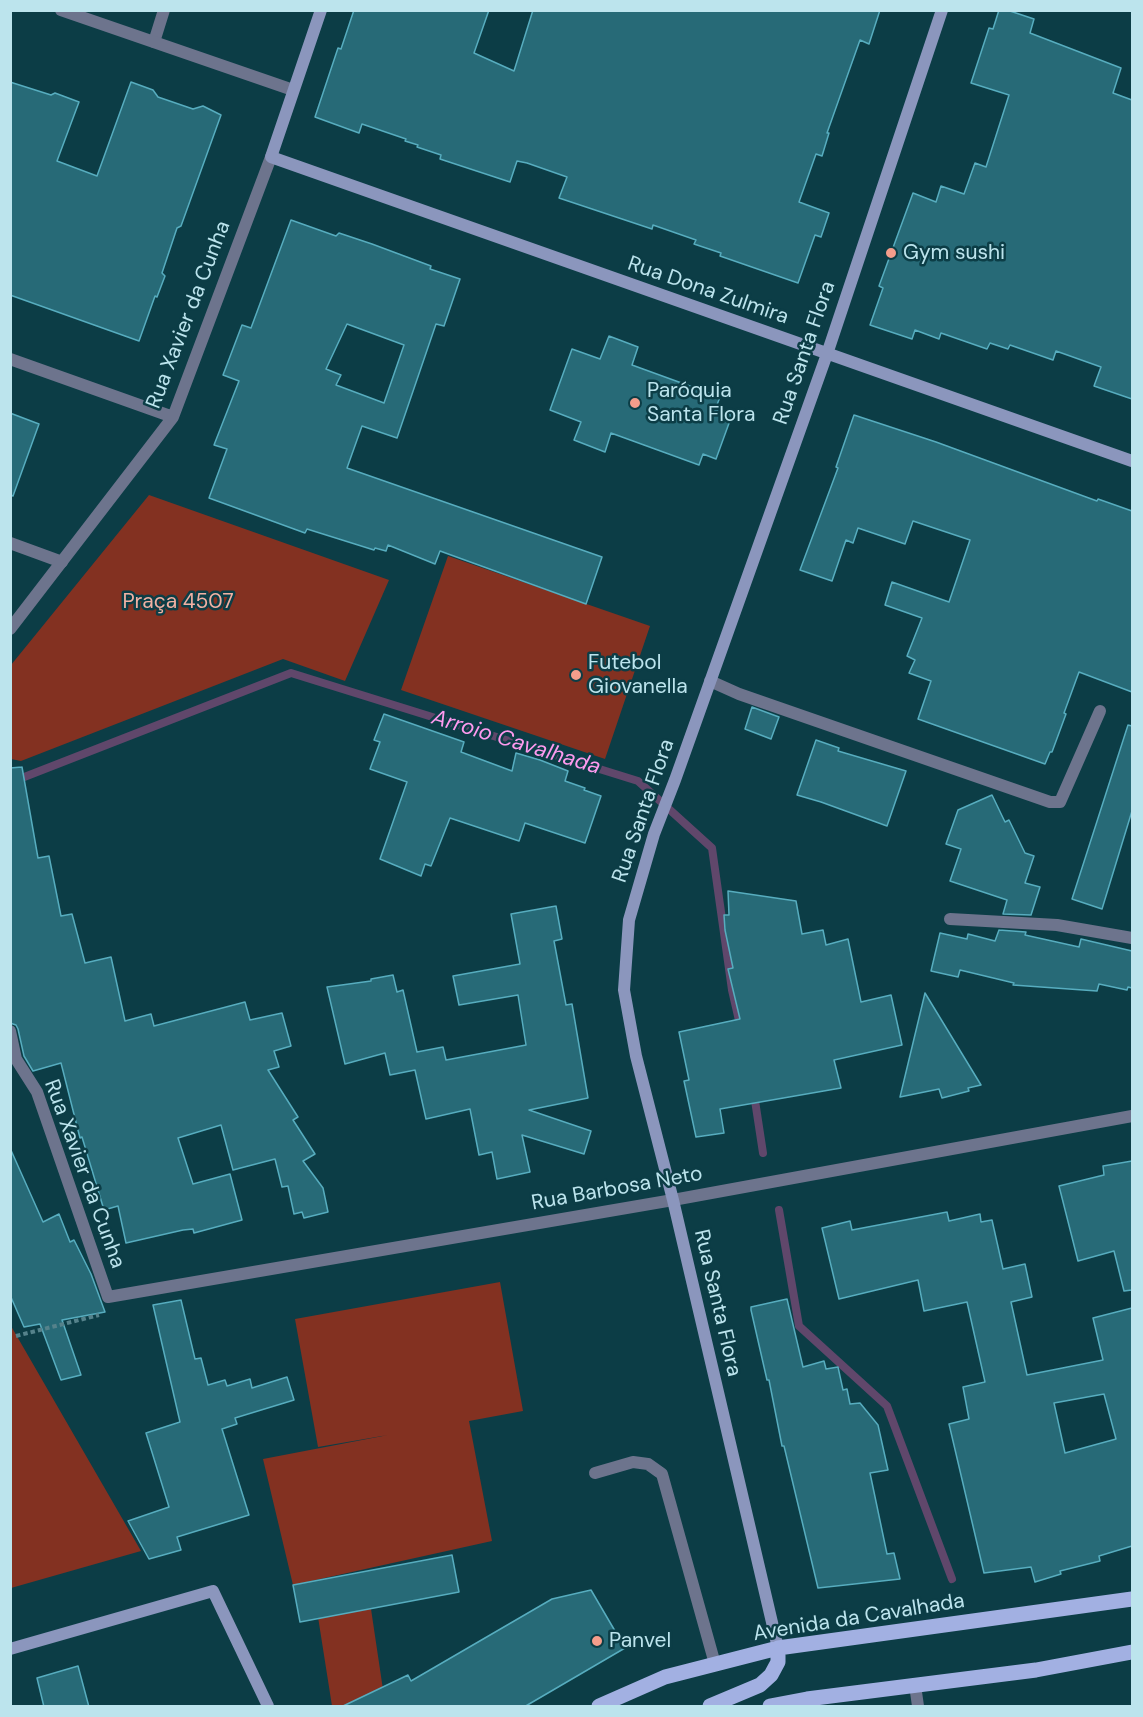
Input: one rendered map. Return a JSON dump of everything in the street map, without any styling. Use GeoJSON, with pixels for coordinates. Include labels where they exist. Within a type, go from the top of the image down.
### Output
{"type":"FeatureCollection","features":[{"type":"Feature","properties":{"kind":"main road","name":"Avenida da Cavalhada"},"geometry":{"type":"LineString","coordinates":[[599,1707],[665,1677],[778,1648],[1132,1599]]}},
{"type":"Feature","properties":{"kind":"main road"},"geometry":{"type":"LineString","coordinates":[[710,1707],[760,1685],[771,1675],[778,1662],[778,1648]]}},
{"type":"Feature","properties":{"kind":"main road"},"geometry":{"type":"LineString","coordinates":[[770,1707],[807,1699],[1036,1670],[1132,1652]]}},
{"type":"Feature","properties":{"kind":"street"},"geometry":{"type":"LineString","coordinates":[[61,10],[293,90]]}},
{"type":"Feature","properties":{"kind":"street"},"geometry":{"type":"LineString","coordinates":[[154,42],[164,10]]}},
{"type":"Feature","properties":{"kind":"street","name":"Rua Xavier da Cunha"},"geometry":{"type":"LineString","coordinates":[[10,629],[173,417],[271,157],[321,10]]}},
{"type":"Feature","properties":{"kind":"street","name":"Rua Santa Flora"},"geometry":{"type":"LineString","coordinates":[[778,1648],[673,1200],[636,1056],[624,990],[629,920],[654,834],[827,354],[942,10]]}},
{"type":"Feature","properties":{"kind":"street","name":"Rua Dona Zulmira"},"geometry":{"type":"LineString","coordinates":[[271,157],[1132,461]]}},
{"type":"Feature","properties":{"kind":"street"},"geometry":{"type":"LineString","coordinates":[[10,359],[173,417]]}},
{"type":"Feature","properties":{"kind":"street"},"geometry":{"type":"LineString","coordinates":[[10,543],[62,562]]}},
{"type":"Feature","properties":{"kind":"street"},"geometry":{"type":"LineString","coordinates":[[710,681],[739,694],[1050,801],[1060,802],[1100,711]]}},
{"type":"Feature","properties":{"kind":"street"},"geometry":{"type":"LineString","coordinates":[[950,919],[1057,925],[1132,938]]}},
{"type":"Feature","properties":{"kind":"street","name":"Rua Xavier da Cunha"},"geometry":{"type":"LineString","coordinates":[[10,1031],[16,1059],[37,1092],[108,1297]]}},
{"type":"Feature","properties":{"kind":"street","name":"Rua Barbosa Neto"},"geometry":{"type":"LineString","coordinates":[[108,1297],[673,1200],[1132,1116]]}},
{"type":"Feature","properties":{"kind":"street"},"geometry":{"type":"LineString","coordinates":[[595,1473],[633,1462],[648,1464],[662,1474],[715,1664]]}},
{"type":"Feature","properties":{"kind":"street"},"geometry":{"type":"LineString","coordinates":[[10,1648],[213,1591],[268,1707]]}},
{"type":"Feature","properties":{"kind":"street"},"geometry":{"type":"LineString","coordinates":[[915,1685],[918,1707]]}},
{"type":"Feature","properties":{"kind":"path"},"geometry":{"type":"LineString","coordinates":[[16,1336],[107,1313],[108,1297]]}},
{"type":"Feature","properties":{"kind":"green space","name":"Praça 4507"},"geometry":{"type":"Polygon","coordinates":[[[149,495],[389,580],[345,681],[283,659],[21,761],[11,759],[11,665],[149,495]]]}},
{"type":"Feature","properties":{"kind":"green space"},"geometry":{"type":"Polygon","coordinates":[[[448,556],[650,626],[605,759],[401,690],[448,556]]]}},
{"type":"Feature","properties":{"kind":"green space"},"geometry":{"type":"Polygon","coordinates":[[[500,1282],[523,1411],[469,1421],[492,1541],[293,1585],[263,1459],[388,1435],[318,1447],[295,1319],[500,1282]]]}},
{"type":"Feature","properties":{"kind":"green space"},"geometry":{"type":"Polygon","coordinates":[[[11,1326],[141,1551],[10,1588],[11,1326]]]}},
{"type":"Feature","properties":{"kind":"green space"},"geometry":{"type":"Polygon","coordinates":[[[371,1609],[385,1703],[332,1706],[318,1617],[371,1609]]]}},
{"type":"Feature","properties":{"kind":"building"},"geometry":{"type":"Polygon","coordinates":[[[354,10],[489,10],[474,53],[514,71],[533,10],[880,10],[869,44],[860,40],[827,133],[829,133],[822,156],[816,154],[799,202],[829,213],[821,237],[815,235],[798,283],[720,256],[721,253],[694,244],[696,240],[653,225],[652,229],[559,198],[567,177],[527,163],[517,161],[510,182],[440,159],[441,155],[417,147],[418,145],[405,141],[406,139],[362,124],[359,133],[315,117],[338,48],[341,49],[354,10]]]}},
{"type":"Feature","properties":{"kind":"building"},"geometry":{"type":"Polygon","coordinates":[[[999,10],[1007,10],[1034,19],[1030,33],[1121,68],[1113,93],[1132,100],[1132,399],[1094,386],[1101,367],[1056,351],[1053,360],[1010,345],[1008,349],[990,343],[987,349],[941,333],[939,339],[915,330],[912,339],[870,325],[883,288],[879,286],[913,193],[936,202],[941,186],[964,194],[975,163],[986,167],[1009,95],[971,83],[989,28],[993,29],[999,10]]]}},
{"type":"Feature","properties":{"kind":"building"},"geometry":{"type":"Polygon","coordinates":[[[10,82],[51,95],[55,93],[79,102],[57,161],[97,176],[131,82],[153,90],[158,97],[193,109],[203,106],[221,115],[181,226],[177,228],[162,273],[165,276],[157,297],[155,296],[139,341],[10,295],[10,82]]]}},
{"type":"Feature","properties":{"kind":"building"},"geometry":{"type":"Polygon","coordinates":[[[291,220],[336,236],[339,233],[372,244],[460,279],[444,326],[436,324],[397,438],[362,426],[347,468],[602,557],[586,604],[440,551],[435,564],[388,545],[386,551],[375,548],[374,550],[307,529],[305,533],[209,498],[227,449],[214,445],[239,381],[223,375],[242,325],[251,328],[291,220]],[[347,324],[326,369],[341,375],[336,385],[384,403],[404,345],[347,324]]]}},
{"type":"Feature","properties":{"kind":"building","name":"Paróquia Santa Flora"},"geometry":{"type":"Polygon","coordinates":[[[609,336],[638,347],[632,365],[720,397],[715,410],[732,415],[716,459],[703,454],[699,465],[611,433],[605,452],[574,440],[581,422],[550,410],[572,349],[600,359],[609,336]]]}},
{"type":"Feature","properties":{"kind":"building"},"geometry":{"type":"Polygon","coordinates":[[[10,413],[39,424],[13,496],[10,495],[10,413]]]}},
{"type":"Feature","properties":{"kind":"building"},"geometry":{"type":"Polygon","coordinates":[[[854,415],[936,442],[1097,501],[1098,499],[1132,511],[1132,692],[1079,672],[1052,752],[1045,764],[918,719],[931,681],[909,673],[915,660],[907,656],[922,618],[885,605],[892,582],[949,602],[970,540],[913,521],[905,544],[858,528],[853,543],[846,540],[832,581],[800,570],[838,468],[836,467],[854,415]]]}},
{"type":"Feature","properties":{"kind":"building"},"geometry":{"type":"Polygon","coordinates":[[[752,707],[779,717],[771,739],[745,729],[752,707]]]}},
{"type":"Feature","properties":{"kind":"building"},"geometry":{"type":"Polygon","coordinates":[[[384,714],[464,742],[461,752],[512,771],[516,753],[568,771],[565,781],[601,796],[585,843],[525,823],[519,841],[450,818],[431,866],[425,864],[421,876],[380,859],[407,782],[370,769],[380,742],[374,740],[384,714]]]}},
{"type":"Feature","properties":{"kind":"building"},"geometry":{"type":"Polygon","coordinates":[[[1128,725],[1132,726],[1132,811],[1102,909],[1072,899],[1128,725]]]}},
{"type":"Feature","properties":{"kind":"building"},"geometry":{"type":"Polygon","coordinates":[[[816,740],[839,748],[838,751],[906,771],[887,826],[797,795],[816,740]]]}},
{"type":"Feature","properties":{"kind":"building"},"geometry":{"type":"Polygon","coordinates":[[[22,767],[38,858],[49,856],[61,916],[72,914],[85,963],[111,957],[125,1021],[151,1014],[154,1026],[245,1002],[250,1020],[282,1013],[291,1046],[274,1051],[279,1067],[268,1070],[298,1117],[293,1120],[315,1154],[303,1161],[323,1188],[328,1212],[304,1218],[302,1212],[294,1214],[288,1186],[282,1187],[275,1159],[233,1170],[221,1125],[178,1138],[193,1184],[230,1174],[242,1220],[194,1233],[193,1229],[183,1230],[126,1243],[118,1206],[104,1210],[82,1137],[80,1138],[61,1063],[33,1071],[24,1056],[18,1029],[16,1025],[10,1023],[10,768],[22,767]]]}},
{"type":"Feature","properties":{"kind":"building"},"geometry":{"type":"Polygon","coordinates":[[[992,795],[1005,822],[1009,820],[1025,853],[1034,856],[1025,883],[1040,887],[1031,915],[1003,914],[1007,900],[950,881],[961,849],[946,844],[958,810],[992,795]]]}},
{"type":"Feature","properties":{"kind":"building"},"geometry":{"type":"Polygon","coordinates":[[[728,891],[796,901],[802,934],[823,930],[826,945],[848,939],[861,1002],[891,995],[902,1045],[834,1060],[841,1088],[720,1109],[724,1133],[696,1137],[684,1081],[689,1080],[679,1032],[740,1019],[728,969],[733,968],[724,915],[729,915],[728,891]]]}},
{"type":"Feature","properties":{"kind":"building"},"geometry":{"type":"Polygon","coordinates":[[[556,906],[562,939],[554,941],[566,1005],[572,1004],[588,1098],[529,1110],[591,1131],[584,1154],[522,1135],[530,1172],[497,1179],[492,1152],[479,1155],[470,1109],[426,1119],[415,1070],[390,1075],[385,1053],[345,1064],[327,987],[371,981],[371,979],[393,975],[397,992],[403,990],[417,1052],[443,1047],[446,1060],[526,1045],[518,995],[459,1005],[453,976],[520,964],[511,914],[556,906]]]}},
{"type":"Feature","properties":{"kind":"building"},"geometry":{"type":"Polygon","coordinates":[[[999,930],[1026,932],[1025,935],[1079,947],[1081,939],[1132,951],[1132,988],[1128,987],[1127,990],[1099,984],[1097,991],[1013,985],[1014,983],[960,970],[958,977],[931,971],[940,933],[967,939],[968,934],[995,941],[999,930]]]}},
{"type":"Feature","properties":{"kind":"building"},"geometry":{"type":"Polygon","coordinates":[[[925,993],[981,1085],[968,1088],[969,1091],[942,1098],[939,1089],[900,1097],[925,993]]]}},
{"type":"Feature","properties":{"kind":"building"},"geometry":{"type":"Polygon","coordinates":[[[10,1148],[43,1222],[59,1214],[70,1242],[74,1240],[91,1274],[105,1312],[62,1320],[81,1375],[61,1380],[40,1324],[24,1327],[10,1295],[10,1148]]]}},
{"type":"Feature","properties":{"kind":"building"},"geometry":{"type":"Polygon","coordinates":[[[1132,1161],[1132,1290],[1124,1291],[1114,1251],[1078,1261],[1059,1186],[1104,1175],[1103,1166],[1132,1161]]]}},
{"type":"Feature","properties":{"kind":"building"},"geometry":{"type":"Polygon","coordinates":[[[947,1212],[949,1221],[980,1214],[981,1222],[992,1220],[1003,1269],[1025,1264],[1032,1297],[1011,1302],[1027,1375],[1103,1360],[1093,1318],[1132,1308],[1132,1546],[1099,1556],[1100,1561],[1060,1571],[1061,1574],[1035,1582],[1031,1567],[984,1573],[949,1424],[969,1419],[963,1387],[985,1382],[967,1302],[924,1311],[918,1280],[839,1299],[822,1228],[850,1221],[852,1230],[947,1212]],[[1104,1394],[1054,1403],[1065,1453],[1116,1439],[1104,1394]]]}},
{"type":"Feature","properties":{"kind":"building"},"geometry":{"type":"Polygon","coordinates":[[[787,1299],[803,1367],[824,1361],[826,1369],[838,1367],[843,1390],[847,1389],[850,1404],[860,1403],[878,1425],[888,1470],[870,1473],[887,1554],[894,1553],[900,1579],[818,1588],[751,1310],[751,1307],[787,1299]]]}},
{"type":"Feature","properties":{"kind":"building"},"geometry":{"type":"Polygon","coordinates":[[[181,1300],[195,1359],[201,1358],[208,1385],[225,1380],[227,1386],[250,1379],[252,1388],[287,1377],[294,1400],[235,1418],[237,1424],[222,1429],[249,1515],[177,1537],[181,1550],[149,1559],[128,1521],[169,1507],[146,1433],[180,1422],[153,1305],[181,1300]]]}},
{"type":"Feature","properties":{"kind":"building"},"geometry":{"type":"Polygon","coordinates":[[[452,1555],[459,1592],[300,1622],[293,1585],[452,1555]]]}},
{"type":"Feature","properties":{"kind":"building"},"geometry":{"type":"Polygon","coordinates":[[[591,1590],[625,1648],[524,1707],[341,1707],[408,1675],[411,1681],[552,1599],[591,1590]]]}},
{"type":"Feature","properties":{"kind":"building"},"geometry":{"type":"Polygon","coordinates":[[[78,1666],[89,1707],[44,1707],[37,1678],[78,1666]]]}},
{"type":"Feature","properties":{"kind":"waterway","name":"Arroio Cavalhada"},"geometry":{"type":"LineString","coordinates":[[14,781],[291,673],[638,781],[712,848],[732,990],[741,1029]]}},
{"type":"Feature","properties":{"kind":"waterway","name":"Arroio Cavalhada"},"geometry":{"type":"LineString","coordinates":[[754,1094],[763,1153]]}},
{"type":"Feature","properties":{"kind":"waterway","name":"Arroio Cavalhada"},"geometry":{"type":"LineString","coordinates":[[779,1210],[799,1326],[887,1406],[952,1579]]}},
{"type":"Feature","properties":{"kind":"place","name":"Gym sushi"},"geometry":{"type":"Point","coordinates":[891,253]}},
{"type":"Feature","properties":{"kind":"place","name":"Paróquia Santa Flora"},"geometry":{"type":"Point","coordinates":[635,403]}},
{"type":"Feature","properties":{"kind":"place","name":"Futebol Giovanella"},"geometry":{"type":"Point","coordinates":[576,675]}},
{"type":"Feature","properties":{"kind":"place","name":"Panvel"},"geometry":{"type":"Point","coordinates":[597,1641]}}]}
